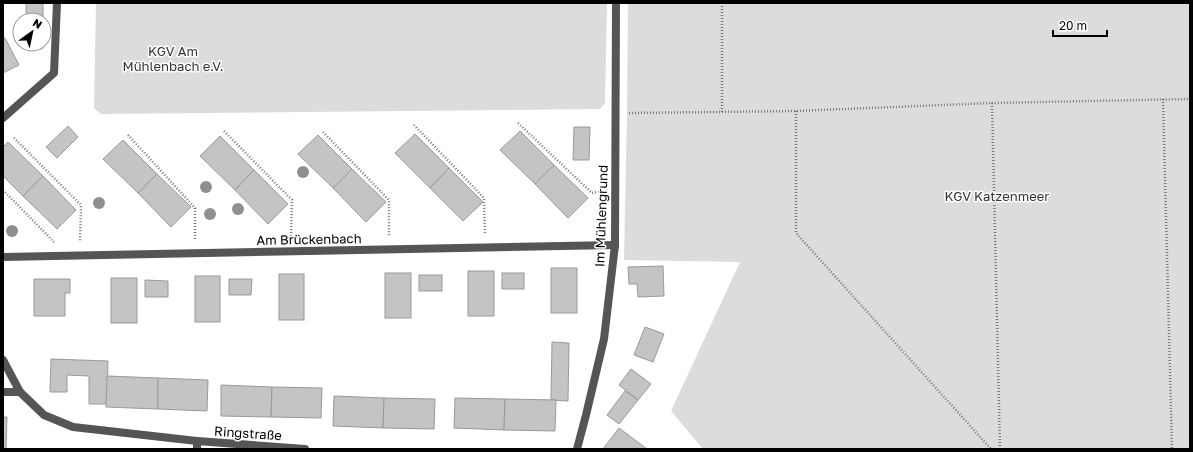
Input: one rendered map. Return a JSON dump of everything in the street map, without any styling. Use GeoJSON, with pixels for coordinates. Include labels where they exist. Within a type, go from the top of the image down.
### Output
{"type":"FeatureCollection","features":[{"type":"Feature","properties":{"kind":"street"},"geometry":{"type":"LineString","coordinates":[[3,118],[54,73],[57,3]]}},
{"type":"Feature","properties":{"kind":"street","name":"Im Mühlengrund"},"geometry":{"type":"LineString","coordinates":[[576,449],[586,415],[604,339],[615,245],[614,113],[616,3]]}},
{"type":"Feature","properties":{"kind":"street","name":"Am Brückenbach"},"geometry":{"type":"LineString","coordinates":[[3,257],[615,245]]}},
{"type":"Feature","properties":{"kind":"street"},"geometry":{"type":"LineString","coordinates":[[3,360],[20,392],[44,415],[73,427],[197,445]]}},
{"type":"Feature","properties":{"kind":"street"},"geometry":{"type":"LineString","coordinates":[[3,392],[20,392]]}},
{"type":"Feature","properties":{"kind":"street","name":"Ringstraße"},"geometry":{"type":"LineString","coordinates":[[197,445],[305,449]]}},
{"type":"Feature","properties":{"kind":"path"},"geometry":{"type":"LineString","coordinates":[[722,3],[722,112]]}},
{"type":"Feature","properties":{"kind":"path"},"geometry":{"type":"LineString","coordinates":[[614,113],[796,111],[992,103],[1190,98]]}},
{"type":"Feature","properties":{"kind":"path"},"geometry":{"type":"LineString","coordinates":[[1163,99],[1172,449]]}},
{"type":"Feature","properties":{"kind":"path"},"geometry":{"type":"LineString","coordinates":[[992,103],[1000,449]]}},
{"type":"Feature","properties":{"kind":"path"},"geometry":{"type":"LineString","coordinates":[[796,111],[796,233],[991,449]]}},
{"type":"Feature","properties":{"kind":"path"},"geometry":{"type":"LineString","coordinates":[[518,123],[592,193],[614,190]]}},
{"type":"Feature","properties":{"kind":"path"},"geometry":{"type":"LineString","coordinates":[[414,125],[484,198],[485,247]]}},
{"type":"Feature","properties":{"kind":"path"},"geometry":{"type":"LineString","coordinates":[[224,131],[292,200],[290,251]]}},
{"type":"Feature","properties":{"kind":"path"},"geometry":{"type":"LineString","coordinates":[[323,132],[389,200],[389,249]]}},
{"type":"Feature","properties":{"kind":"path"},"geometry":{"type":"LineString","coordinates":[[128,135],[195,208],[195,253]]}},
{"type":"Feature","properties":{"kind":"path"},"geometry":{"type":"LineString","coordinates":[[14,138],[81,205],[79,255]]}},
{"type":"Feature","properties":{"kind":"path"},"geometry":{"type":"LineString","coordinates":[[3,190],[67,256]]}},
{"type":"Feature","properties":{"kind":"green space","name":"KGV Am Mühlenbach e.V."},"geometry":{"type":"Polygon","coordinates":[[[96,3],[607,3],[605,103],[600,109],[101,114],[94,108],[96,3]]]}},
{"type":"Feature","properties":{"kind":"green space","name":"KGV Katzenmeer"},"geometry":{"type":"Polygon","coordinates":[[[628,3],[1190,3],[1190,449],[703,449],[671,411],[740,262],[624,260],[628,3]]]}},
{"type":"Feature","properties":{"kind":"building"},"geometry":{"type":"Polygon","coordinates":[[[26,3],[43,3],[43,12],[26,12],[26,3]]]}},
{"type":"Feature","properties":{"kind":"building"},"geometry":{"type":"Polygon","coordinates":[[[3,38],[5,38],[19,65],[3,73],[3,38]]]}},
{"type":"Feature","properties":{"kind":"building"},"geometry":{"type":"Polygon","coordinates":[[[68,126],[78,137],[57,158],[46,147],[68,126]]]}},
{"type":"Feature","properties":{"kind":"building"},"geometry":{"type":"Polygon","coordinates":[[[574,127],[590,127],[589,160],[573,160],[574,127]]]}},
{"type":"Feature","properties":{"kind":"building"},"geometry":{"type":"Polygon","coordinates":[[[520,131],[554,165],[535,184],[500,150],[520,131]]]}},
{"type":"Feature","properties":{"kind":"building"},"geometry":{"type":"Polygon","coordinates":[[[415,134],[449,168],[430,188],[395,153],[415,134]]]}},
{"type":"Feature","properties":{"kind":"building"},"geometry":{"type":"Polygon","coordinates":[[[318,135],[352,169],[333,188],[298,154],[318,135]]]}},
{"type":"Feature","properties":{"kind":"building"},"geometry":{"type":"Polygon","coordinates":[[[220,136],[254,170],[235,190],[200,156],[220,136]]]}},
{"type":"Feature","properties":{"kind":"building"},"geometry":{"type":"Polygon","coordinates":[[[123,140],[157,174],[138,193],[103,159],[123,140]]]}},
{"type":"Feature","properties":{"kind":"building"},"geometry":{"type":"Polygon","coordinates":[[[8,142],[43,176],[23,196],[3,176],[3,147],[8,142]]]}},
{"type":"Feature","properties":{"kind":"building"},"geometry":{"type":"Polygon","coordinates":[[[554,165],[588,198],[568,218],[535,184],[554,165]]]}},
{"type":"Feature","properties":{"kind":"building"},"geometry":{"type":"Polygon","coordinates":[[[449,168],[483,202],[463,221],[430,188],[449,168]]]}},
{"type":"Feature","properties":{"kind":"building"},"geometry":{"type":"Polygon","coordinates":[[[352,169],[386,202],[366,222],[333,188],[352,169]]]}},
{"type":"Feature","properties":{"kind":"building"},"geometry":{"type":"Polygon","coordinates":[[[254,170],[288,204],[268,224],[235,190],[254,170]]]}},
{"type":"Feature","properties":{"kind":"building"},"geometry":{"type":"Polygon","coordinates":[[[157,174],[191,207],[171,227],[138,193],[157,174]]]}},
{"type":"Feature","properties":{"kind":"building"},"geometry":{"type":"Polygon","coordinates":[[[43,176],[76,210],[57,229],[23,196],[43,176]]]}},
{"type":"Feature","properties":{"kind":"building"},"geometry":{"type":"Polygon","coordinates":[[[663,266],[664,296],[638,297],[637,284],[629,284],[628,267],[663,266]]]}},
{"type":"Feature","properties":{"kind":"building"},"geometry":{"type":"Polygon","coordinates":[[[551,268],[577,268],[577,313],[551,313],[551,268]]]}},
{"type":"Feature","properties":{"kind":"building"},"geometry":{"type":"Polygon","coordinates":[[[468,271],[494,271],[494,316],[468,316],[468,271]]]}},
{"type":"Feature","properties":{"kind":"building"},"geometry":{"type":"Polygon","coordinates":[[[385,273],[411,273],[411,318],[385,318],[385,273]]]}},
{"type":"Feature","properties":{"kind":"building"},"geometry":{"type":"Polygon","coordinates":[[[502,273],[524,273],[524,289],[502,289],[502,273]]]}},
{"type":"Feature","properties":{"kind":"building"},"geometry":{"type":"Polygon","coordinates":[[[279,274],[304,274],[304,320],[279,320],[279,274]]]}},
{"type":"Feature","properties":{"kind":"building"},"geometry":{"type":"Polygon","coordinates":[[[419,275],[442,275],[442,291],[419,291],[419,275]]]}},
{"type":"Feature","properties":{"kind":"building"},"geometry":{"type":"Polygon","coordinates":[[[195,276],[220,276],[220,322],[195,322],[195,276]]]}},
{"type":"Feature","properties":{"kind":"building"},"geometry":{"type":"Polygon","coordinates":[[[111,278],[137,278],[137,323],[111,323],[111,278]]]}},
{"type":"Feature","properties":{"kind":"building"},"geometry":{"type":"Polygon","coordinates":[[[34,279],[70,279],[70,293],[65,293],[65,316],[34,316],[34,279]]]}},
{"type":"Feature","properties":{"kind":"building"},"geometry":{"type":"Polygon","coordinates":[[[229,279],[252,279],[251,295],[229,295],[229,279]]]}},
{"type":"Feature","properties":{"kind":"building"},"geometry":{"type":"Polygon","coordinates":[[[145,280],[168,281],[168,297],[145,297],[145,280]]]}},
{"type":"Feature","properties":{"kind":"building"},"geometry":{"type":"Polygon","coordinates":[[[645,327],[664,334],[653,362],[634,355],[645,327]]]}},
{"type":"Feature","properties":{"kind":"building"},"geometry":{"type":"Polygon","coordinates":[[[552,342],[569,343],[568,401],[551,400],[552,342]]]}},
{"type":"Feature","properties":{"kind":"building"},"geometry":{"type":"Polygon","coordinates":[[[51,359],[108,361],[107,404],[89,404],[89,376],[67,375],[67,392],[50,392],[51,359]]]}},
{"type":"Feature","properties":{"kind":"building"},"geometry":{"type":"Polygon","coordinates":[[[631,369],[651,384],[638,400],[619,385],[631,369]]]}},
{"type":"Feature","properties":{"kind":"building"},"geometry":{"type":"Polygon","coordinates":[[[107,376],[158,378],[158,409],[106,407],[107,376]]]}},
{"type":"Feature","properties":{"kind":"building"},"geometry":{"type":"Polygon","coordinates":[[[158,378],[208,380],[207,411],[158,409],[158,378]]]}},
{"type":"Feature","properties":{"kind":"building"},"geometry":{"type":"Polygon","coordinates":[[[221,385],[272,387],[271,417],[221,416],[221,385]]]}},
{"type":"Feature","properties":{"kind":"building"},"geometry":{"type":"Polygon","coordinates":[[[272,387],[322,388],[321,418],[271,417],[272,387]]]}},
{"type":"Feature","properties":{"kind":"building"},"geometry":{"type":"Polygon","coordinates":[[[625,391],[638,400],[619,424],[607,415],[625,391]]]}},
{"type":"Feature","properties":{"kind":"building"},"geometry":{"type":"Polygon","coordinates":[[[334,396],[384,398],[383,428],[333,426],[334,396]]]}},
{"type":"Feature","properties":{"kind":"building"},"geometry":{"type":"Polygon","coordinates":[[[384,398],[435,399],[434,429],[383,428],[384,398]]]}},
{"type":"Feature","properties":{"kind":"building"},"geometry":{"type":"Polygon","coordinates":[[[455,398],[505,399],[504,430],[454,428],[455,398]]]}},
{"type":"Feature","properties":{"kind":"building"},"geometry":{"type":"Polygon","coordinates":[[[505,399],[556,400],[555,431],[504,430],[505,399]]]}},
{"type":"Feature","properties":{"kind":"building"},"geometry":{"type":"Polygon","coordinates":[[[3,417],[7,417],[6,449],[3,449],[3,417]]]}},
{"type":"Feature","properties":{"kind":"building"},"geometry":{"type":"Polygon","coordinates":[[[619,428],[647,449],[603,449],[619,428]]]}}]}
